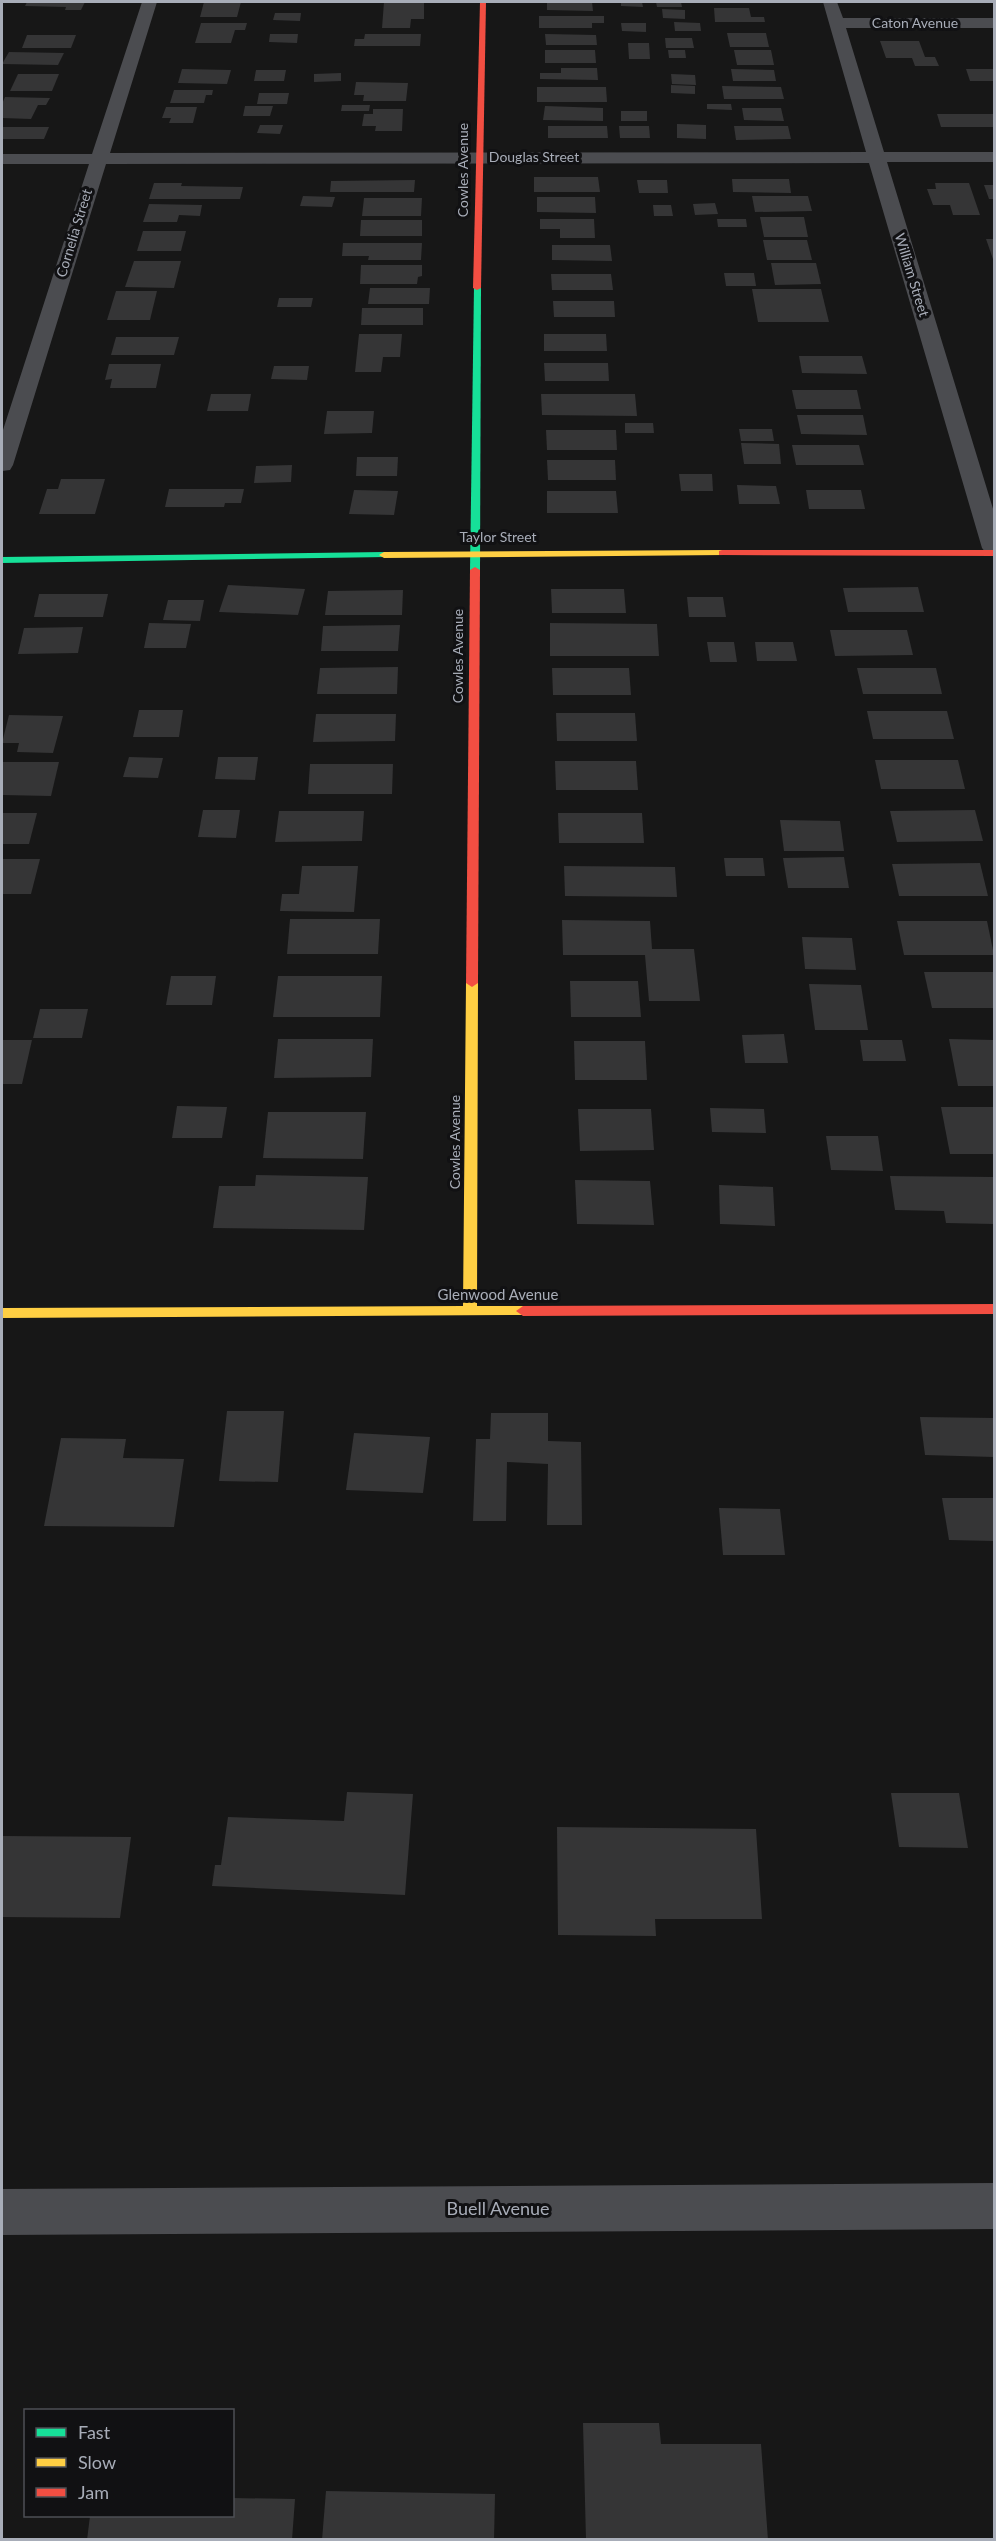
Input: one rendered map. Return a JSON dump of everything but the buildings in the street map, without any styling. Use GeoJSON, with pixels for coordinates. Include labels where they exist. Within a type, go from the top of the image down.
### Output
{"type":"FeatureCollection","features":[{"type":"Feature","properties":{"kind":"street","name":"Cornelia Street"},"geometry":{"type":"LineString","coordinates":[[2,465],[97,158],[149,2]]}},
{"type":"Feature","properties":{"kind":"street","name":"Cowles Avenue"},"geometry":{"type":"LineString","coordinates":[[470,1311],[478,157],[483,2]]}},
{"type":"Feature","properties":{"kind":"street","name":"William Street"},"geometry":{"type":"LineString","coordinates":[[830,2],[994,548]]}},
{"type":"Feature","properties":{"kind":"street","name":"Caton Avenue"},"geometry":{"type":"LineString","coordinates":[[836,23],[994,23]]}},
{"type":"Feature","properties":{"kind":"street","name":"Douglas Street"},"geometry":{"type":"LineString","coordinates":[[2,159],[994,157]]}},
{"type":"Feature","properties":{"kind":"street","name":"Taylor Street"},"geometry":{"type":"LineString","coordinates":[[2,560],[233,560],[475,553],[994,554]]}},
{"type":"Feature","properties":{"kind":"street","name":"Glenwood Avenue"},"geometry":{"type":"LineString","coordinates":[[2,1313],[994,1309]]}},
{"type":"Feature","properties":{"kind":"street","name":"Buell Avenue"},"geometry":{"type":"LineString","coordinates":[[2,2212],[994,2206]]}},
{"type":"Feature","properties":{"kind":"traffic: fast"},"geometry":{"type":"LineString","coordinates":[[475,570],[477,288]]}},
{"type":"Feature","properties":{"kind":"traffic: fast"},"geometry":{"type":"LineString","coordinates":[[2,560],[384,555]]}},
{"type":"Feature","properties":{"kind":"traffic: slow"},"geometry":{"type":"LineString","coordinates":[[384,555],[722,553]]}},
{"type":"Feature","properties":{"kind":"traffic: slow"},"geometry":{"type":"LineString","coordinates":[[470,1311],[472,983]]}},
{"type":"Feature","properties":{"kind":"traffic: slow"},"geometry":{"type":"LineString","coordinates":[[2,1313],[523,1311]]}},
{"type":"Feature","properties":{"kind":"traffic: jam"},"geometry":{"type":"LineString","coordinates":[[477,288],[483,2]]}},
{"type":"Feature","properties":{"kind":"traffic: jam"},"geometry":{"type":"LineString","coordinates":[[722,553],[994,553]]}},
{"type":"Feature","properties":{"kind":"traffic: jam"},"geometry":{"type":"LineString","coordinates":[[472,983],[475,570]]}},
{"type":"Feature","properties":{"kind":"traffic: jam"},"geometry":{"type":"LineString","coordinates":[[523,1311],[994,1309]]}}]}
